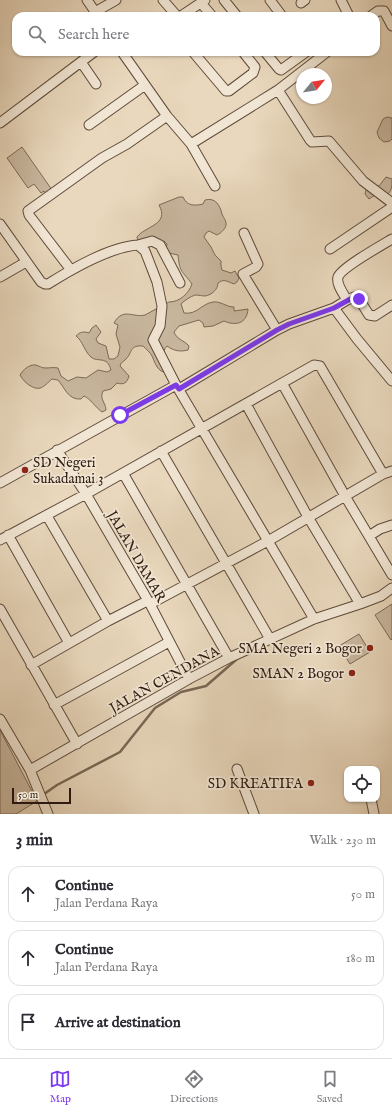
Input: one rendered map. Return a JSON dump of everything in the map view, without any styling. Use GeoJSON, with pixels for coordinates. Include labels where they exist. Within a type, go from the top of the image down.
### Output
{"type":"FeatureCollection","features":[{"type":"Feature","properties":{"kind":"street"},"geometry":{"type":"LineString","coordinates":[[87,0],[96,12]]}},
{"type":"Feature","properties":{"kind":"street"},"geometry":{"type":"LineString","coordinates":[[100,12],[116,0]]}},
{"type":"Feature","properties":{"kind":"street"},"geometry":{"type":"LineString","coordinates":[[163,0],[174,12]]}},
{"type":"Feature","properties":{"kind":"street"},"geometry":{"type":"LineString","coordinates":[[224,0],[234,12]]}},
{"type":"Feature","properties":{"kind":"street"},"geometry":{"type":"LineString","coordinates":[[270,0],[279,12]]}},
{"type":"Feature","properties":{"kind":"street"},"geometry":{"type":"LineString","coordinates":[[341,0],[346,12]]}},
{"type":"Feature","properties":{"kind":"street"},"geometry":{"type":"LineString","coordinates":[[187,12],[203,1],[210,12]]}},
{"type":"Feature","properties":{"kind":"street"},"geometry":{"type":"LineString","coordinates":[[377,12],[384,11],[392,26]]}},
{"type":"Feature","properties":{"kind":"street"},"geometry":{"type":"LineString","coordinates":[[1,121],[89,56]]}},
{"type":"Feature","properties":{"kind":"street"},"geometry":{"type":"LineString","coordinates":[[128,56],[145,85],[167,116],[191,144],[215,186]]}},
{"type":"Feature","properties":{"kind":"street"},"geometry":{"type":"LineString","coordinates":[[196,56],[226,91],[229,91],[255,70],[255,67],[246,56]]}},
{"type":"Feature","properties":{"kind":"street"},"geometry":{"type":"LineString","coordinates":[[268,56],[281,70],[300,56]]}},
{"type":"Feature","properties":{"kind":"street"},"geometry":{"type":"LineString","coordinates":[[191,144],[278,90],[322,56]]}},
{"type":"Feature","properties":{"kind":"street"},"geometry":{"type":"LineString","coordinates":[[81,62],[96,84]]}},
{"type":"Feature","properties":{"kind":"street"},"geometry":{"type":"LineString","coordinates":[[90,125],[145,85]]}},
{"type":"Feature","properties":{"kind":"street"},"geometry":{"type":"LineString","coordinates":[[278,90],[312,142],[329,141],[363,181],[392,203]]}},
{"type":"Feature","properties":{"kind":"street"},"geometry":{"type":"LineString","coordinates":[[71,270],[29,215],[28,211],[102,158],[127,144],[167,116]]}},
{"type":"Feature","properties":{"kind":"street"},"geometry":{"type":"LineString","coordinates":[[330,249],[392,207]]}},
{"type":"Feature","properties":{"kind":"street"},"geometry":{"type":"LineString","coordinates":[[0,224],[26,262],[41,282],[45,284],[48,284],[71,270],[106,254],[128,246],[152,241],[160,245],[180,284]]}},
{"type":"Feature","properties":{"kind":"street"},"geometry":{"type":"LineString","coordinates":[[244,233],[258,264],[256,267],[243,274],[277,330]]}},
{"type":"Feature","properties":{"kind":"street"},"geometry":{"type":"LineString","coordinates":[[347,300],[338,282],[340,273],[353,263],[392,239]]}},
{"type":"Feature","properties":{"kind":"street"},"geometry":{"type":"LineString","coordinates":[[138,245],[144,251],[157,282],[162,306],[160,326],[153,340],[177,387],[314,619]]}},
{"type":"Feature","properties":{"kind":"street"},"geometry":{"type":"LineString","coordinates":[[0,277],[26,262]]}},
{"type":"Feature","properties":{"kind":"street"},"geometry":{"type":"LineString","coordinates":[[0,483],[57,450],[177,387],[289,324],[334,308],[354,297],[359,299],[369,315],[375,316],[392,306]]}},
{"type":"Feature","properties":{"kind":"street"},"geometry":{"type":"LineString","coordinates":[[334,308],[357,339],[392,381]]}},
{"type":"Feature","properties":{"kind":"street"},"geometry":{"type":"LineString","coordinates":[[0,540],[47,516],[314,365],[320,366],[388,473],[226,564],[188,584],[108,621],[31,665]]}},
{"type":"Feature","properties":{"kind":"street"},"geometry":{"type":"LineString","coordinates":[[282,383],[345,496],[392,574]]}},
{"type":"Feature","properties":{"kind":"street"},"geometry":{"type":"LineString","coordinates":[[246,404],[308,517],[360,604]]}},
{"type":"Feature","properties":{"kind":"street","name":"JALAN DAMAR"},"geometry":{"type":"LineString","coordinates":[[57,450],[86,494],[148,602],[189,679]]}},
{"type":"Feature","properties":{"kind":"street"},"geometry":{"type":"LineString","coordinates":[[161,451],[270,639]]}},
{"type":"Feature","properties":{"kind":"street"},"geometry":{"type":"LineString","coordinates":[[123,473],[188,584],[229,658]]}},
{"type":"Feature","properties":{"kind":"street"},"geometry":{"type":"LineString","coordinates":[[47,516],[108,621]]}},
{"type":"Feature","properties":{"kind":"street"},"geometry":{"type":"LineString","coordinates":[[369,536],[380,529],[392,525]]}},
{"type":"Feature","properties":{"kind":"street"},"geometry":{"type":"LineString","coordinates":[[8,535],[69,643]]}},
{"type":"Feature","properties":{"kind":"street","name":"JALAN CENDANA"},"geometry":{"type":"LineString","coordinates":[[30,770],[189,679],[229,658],[314,619],[336,613],[381,596],[392,588]]}},
{"type":"Feature","properties":{"kind":"street"},"geometry":{"type":"LineString","coordinates":[[0,609],[77,744]]}},
{"type":"Feature","properties":{"kind":"street"},"geometry":{"type":"LineString","coordinates":[[0,630],[9,625]]}},
{"type":"Feature","properties":{"kind":"street"},"geometry":{"type":"LineString","coordinates":[[54,705],[169,642]]}},
{"type":"Feature","properties":{"kind":"street"},"geometry":{"type":"LineString","coordinates":[[0,719],[30,770],[48,814]]}},
{"type":"Feature","properties":{"kind":"street"},"geometry":{"type":"LineString","coordinates":[[237,769],[254,814]]}},
{"type":"Feature","properties":{"kind":"street"},"geometry":{"type":"LineString","coordinates":[[372,802],[374,814]]}},
{"type":"Feature","properties":{"kind":"shaded area"},"geometry":{"type":"Polygon","coordinates":[[[387,117],[392,118],[392,139],[384,142],[379,138],[377,132],[383,119],[387,117]]]}},
{"type":"Feature","properties":{"kind":"shaded area"},"geometry":{"type":"Polygon","coordinates":[[[22,147],[52,190],[46,194],[44,191],[41,193],[34,184],[28,188],[7,158],[22,147]]]}},
{"type":"Feature","properties":{"kind":"shaded area"},"geometry":{"type":"Polygon","coordinates":[[[386,177],[392,179],[391,191],[386,196],[375,195],[369,199],[365,194],[367,186],[379,186],[386,177]]]}},
{"type":"Feature","properties":{"kind":"shaded area"},"geometry":{"type":"Polygon","coordinates":[[[179,197],[183,197],[189,204],[194,205],[203,204],[205,200],[209,199],[217,203],[226,221],[226,227],[217,235],[209,231],[204,237],[215,255],[221,261],[222,270],[231,273],[235,271],[239,278],[234,284],[226,281],[218,283],[214,291],[208,295],[195,295],[188,299],[181,304],[184,313],[196,311],[209,303],[216,302],[234,307],[234,311],[248,309],[243,321],[228,323],[224,321],[213,326],[204,327],[203,323],[199,320],[179,326],[174,332],[177,337],[189,346],[188,350],[177,351],[167,346],[163,355],[167,373],[159,369],[149,352],[143,346],[133,348],[120,366],[129,376],[125,383],[117,383],[111,389],[103,391],[102,399],[106,410],[102,412],[84,396],[81,399],[77,399],[70,396],[58,380],[52,379],[41,388],[36,388],[23,380],[20,375],[31,365],[44,368],[58,368],[61,376],[68,381],[77,377],[86,378],[98,370],[107,372],[111,370],[107,362],[91,357],[76,336],[82,332],[89,333],[96,325],[101,332],[96,339],[98,343],[106,346],[109,359],[114,359],[118,356],[120,347],[116,334],[118,325],[114,323],[117,318],[125,314],[145,315],[169,302],[180,299],[189,291],[192,284],[181,269],[178,255],[169,253],[166,249],[167,244],[164,241],[160,243],[138,242],[137,237],[159,221],[162,212],[159,205],[179,197]]]}},
{"type":"Feature","properties":{"kind":"shaded area"},"geometry":{"type":"Polygon","coordinates":[[[392,604],[392,639],[391,640],[375,615],[392,604]]]}},
{"type":"Feature","properties":{"kind":"shaded area"},"geometry":{"type":"Polygon","coordinates":[[[359,634],[370,652],[350,664],[339,646],[359,634]]]}},
{"type":"Feature","properties":{"kind":"shaded area"},"geometry":{"type":"Polygon","coordinates":[[[0,730],[37,801],[16,814],[0,814],[0,730]]]}},
{"type":"Feature","properties":{"kind":"waterway"},"geometry":{"type":"LineString","coordinates":[[37,799],[57,785],[120,752],[155,708],[181,692],[206,686],[237,659]]}},
{"type":"Feature","properties":{"kind":"place","name":"SD Negeri Sukadamai 3"},"geometry":{"type":"Point","coordinates":[25,470]}},
{"type":"Feature","properties":{"kind":"place","name":"SMA Negeri 2 Bogor"},"geometry":{"type":"Point","coordinates":[370,648]}},
{"type":"Feature","properties":{"kind":"place","name":"SMAN 2 Bogor"},"geometry":{"type":"Point","coordinates":[352,673]}},
{"type":"Feature","properties":{"kind":"place","name":"SD KREATIFA"},"geometry":{"type":"Point","coordinates":[311,783]}},
{"type":"Feature","properties":{"kind":"route"},"geometry":{"type":"LineString","coordinates":[[120,415],[176,385],[179,389],[289,324],[334,308],[354,297],[359,299]]}}]}
